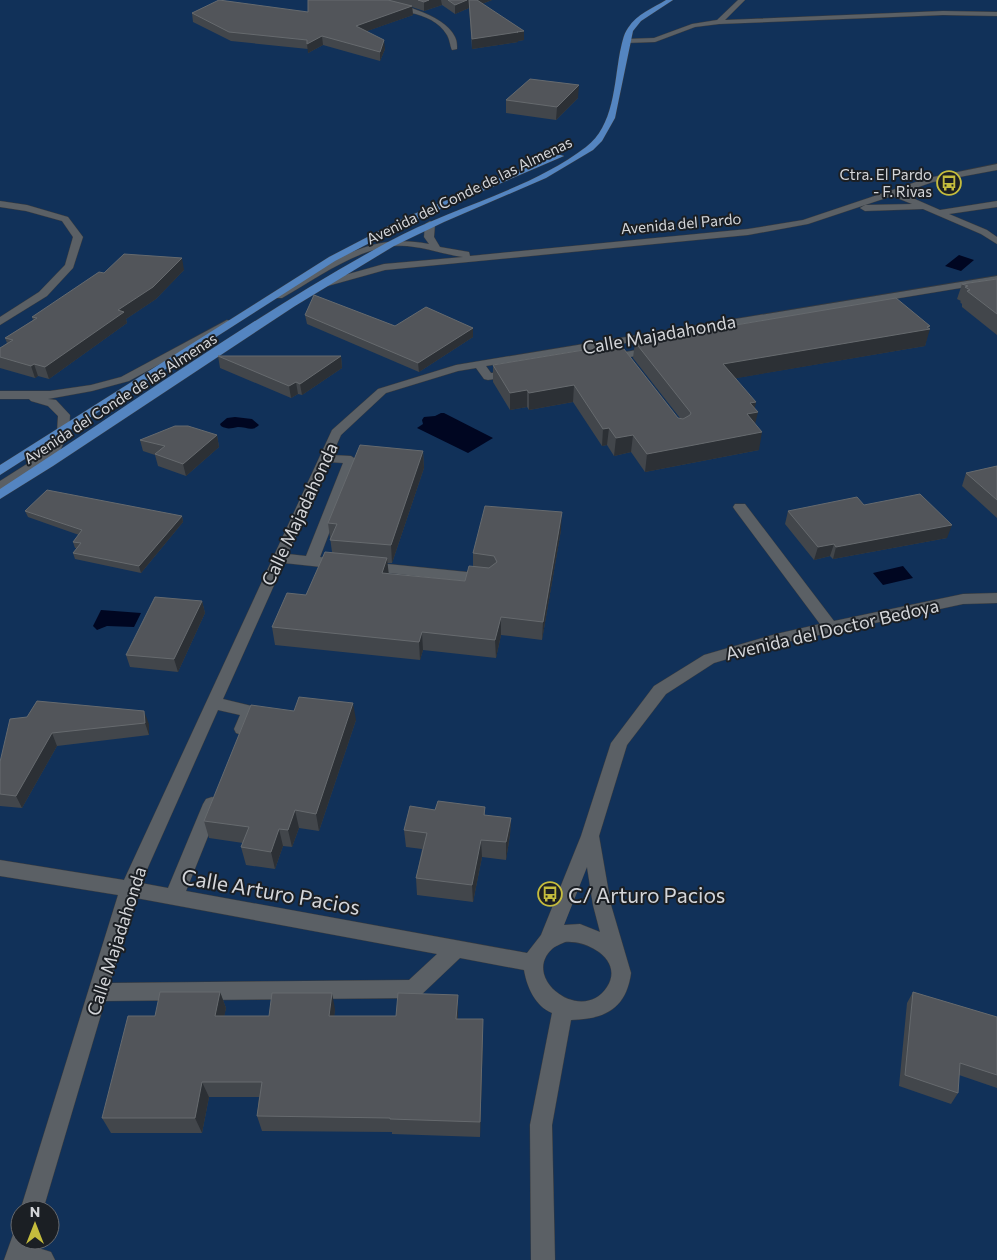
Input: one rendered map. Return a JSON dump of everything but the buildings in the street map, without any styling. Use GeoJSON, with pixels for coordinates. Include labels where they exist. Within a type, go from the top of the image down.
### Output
{"type":"FeatureCollection","features":[{"type":"Feature","properties":{"kind":"main road"},"geometry":{"type":"LineString","coordinates":[[612,119],[626,41],[632,28],[641,18],[670,0]]}},
{"type":"Feature","properties":{"kind":"main road","name":"Avenida del Conde de las Almenas"},"geometry":{"type":"LineString","coordinates":[[0,496],[324,284],[393,243],[430,224],[568,163],[593,146],[605,133],[612,119]]}},
{"type":"Feature","properties":{"kind":"main road","name":"Avenida del Conde de las Almenas"},"geometry":{"type":"LineString","coordinates":[[0,471],[332,259],[405,221],[554,159],[583,143],[612,119]]}},
{"type":"Feature","properties":{"kind":"street"},"geometry":{"type":"LineString","coordinates":[[372,0],[435,20],[449,30],[455,41],[454,49]]}},
{"type":"Feature","properties":{"kind":"street"},"geometry":{"type":"LineString","coordinates":[[719,22],[742,0]]}},
{"type":"Feature","properties":{"kind":"street"},"geometry":{"type":"LineString","coordinates":[[626,41],[654,40],[694,25],[719,22],[943,12],[997,14]]}},
{"type":"Feature","properties":{"kind":"street","name":"Avenida del Pardo"},"geometry":{"type":"LineString","coordinates":[[510,255],[748,232],[805,222],[931,180],[997,168]]}},
{"type":"Feature","properties":{"kind":"street"},"geometry":{"type":"LineString","coordinates":[[927,200],[931,180]]}},
{"type":"Feature","properties":{"kind":"street","name":"Avenida del Pardo"},"geometry":{"type":"LineString","coordinates":[[893,193],[927,200],[941,212],[984,232],[997,241]]}},
{"type":"Feature","properties":{"kind":"street","name":"Avenida del Pardo"},"geometry":{"type":"LineString","coordinates":[[851,208],[927,200]]}},
{"type":"Feature","properties":{"kind":"street"},"geometry":{"type":"LineString","coordinates":[[0,204],[27,208],[65,219],[78,238],[70,266],[44,294],[0,322]]}},
{"type":"Feature","properties":{"kind":"street"},"geometry":{"type":"LineString","coordinates":[[941,212],[997,204]]}},
{"type":"Feature","properties":{"kind":"street"},"geometry":{"type":"LineString","coordinates":[[430,224],[429,238],[436,248]]}},
{"type":"Feature","properties":{"kind":"street"},"geometry":{"type":"LineString","coordinates":[[0,395],[50,395],[92,388],[125,379],[365,249],[393,243],[417,244],[464,254],[510,255]]}},
{"type":"Feature","properties":{"kind":"street"},"geometry":{"type":"LineString","coordinates":[[324,284],[414,259],[421,254],[417,244]]}},
{"type":"Feature","properties":{"kind":"street"},"geometry":{"type":"LineString","coordinates":[[384,267],[510,255]]}},
{"type":"Feature","properties":{"kind":"street","name":"Calle Majadahonda"},"geometry":{"type":"LineString","coordinates":[[34,1200],[130,889],[336,433],[382,391],[456,368],[997,279]]}},
{"type":"Feature","properties":{"kind":"street"},"geometry":{"type":"LineString","coordinates":[[888,296],[902,308]]}},
{"type":"Feature","properties":{"kind":"street"},"geometry":{"type":"LineString","coordinates":[[612,342],[625,359]]}},
{"type":"Feature","properties":{"kind":"street"},"geometry":{"type":"LineString","coordinates":[[594,360],[625,359],[661,349]]}},
{"type":"Feature","properties":{"kind":"street"},"geometry":{"type":"LineString","coordinates":[[479,364],[488,377],[526,371]]}},
{"type":"Feature","properties":{"kind":"street"},"geometry":{"type":"LineString","coordinates":[[21,396],[52,403],[64,415],[63,432]]}},
{"type":"Feature","properties":{"kind":"street","name":"Avenida del Conde de las Almenas"},"geometry":{"type":"LineString","coordinates":[[0,487],[54,452],[63,432]]}},
{"type":"Feature","properties":{"kind":"street"},"geometry":{"type":"LineString","coordinates":[[311,562],[351,460],[325,458]]}},
{"type":"Feature","properties":{"kind":"street"},"geometry":{"type":"LineString","coordinates":[[740,507],[830,627]]}},
{"type":"Feature","properties":{"kind":"street"},"geometry":{"type":"LineString","coordinates":[[279,558],[488,579]]}},
{"type":"Feature","properties":{"kind":"street"},"geometry":{"type":"LineString","coordinates":[[963,598],[997,590]]}},
{"type":"Feature","properties":{"kind":"street","name":"Avenida del Doctor Bedoya"},"geometry":{"type":"LineString","coordinates":[[548,941],[590,836],[618,743],[660,690],[709,659],[776,639],[963,598],[997,598]]}},
{"type":"Feature","properties":{"kind":"street"},"geometry":{"type":"LineString","coordinates":[[214,703],[250,712],[235,747]]}},
{"type":"Feature","properties":{"kind":"street"},"geometry":{"type":"LineString","coordinates":[[174,897],[217,791]]}},
{"type":"Feature","properties":{"kind":"street","name":"Avenida del Doctor Bedoya"},"geometry":{"type":"LineString","coordinates":[[590,836],[602,905],[617,958]]}},
{"type":"Feature","properties":{"kind":"street","name":"Calle Arturo Pacios"},"geometry":{"type":"LineString","coordinates":[[0,868],[130,889],[534,963]]}},
{"type":"Feature","properties":{"kind":"street"},"geometry":{"type":"LineString","coordinates":[[580,933],[592,936],[607,944],[617,958],[621,973],[618,988],[610,1001],[596,1009],[580,1012],[563,1010],[550,1002],[539,991],[534,977],[534,963],[539,951],[548,941],[561,934],[580,933]]}},
{"type":"Feature","properties":{"kind":"street"},"geometry":{"type":"LineString","coordinates":[[98,992],[413,989],[456,949]]}},
{"type":"Feature","properties":{"kind":"street"},"geometry":{"type":"LineString","coordinates":[[543,1260],[541,1125],[563,1010]]}},
{"type":"Feature","properties":{"kind":"street"},"geometry":{"type":"LineString","coordinates":[[19,1252],[43,1260]]}},
{"type":"Feature","properties":{"kind":"shaded area"},"geometry":{"type":"Polygon","coordinates":[[[0,0],[997,0],[997,1260],[0,1260],[0,0]]]}},
{"type":"Feature","properties":{"kind":"shaded area"},"geometry":{"type":"Polygon","coordinates":[[[959,255],[974,260],[961,271],[945,266],[959,255]]]}},
{"type":"Feature","properties":{"kind":"shaded area"},"geometry":{"type":"Polygon","coordinates":[[[441,413],[493,438],[468,453],[417,428],[423,424],[422,420],[424,417],[435,416],[441,413]]]}},
{"type":"Feature","properties":{"kind":"shaded area"},"geometry":{"type":"Polygon","coordinates":[[[227,418],[252,419],[259,425],[252,429],[221,426],[220,424],[227,418]]]}},
{"type":"Feature","properties":{"kind":"shaded area"},"geometry":{"type":"Polygon","coordinates":[[[903,566],[913,578],[883,585],[873,573],[903,566]]]}},
{"type":"Feature","properties":{"kind":"shaded area"},"geometry":{"type":"Polygon","coordinates":[[[101,610],[141,613],[134,627],[107,626],[97,630],[93,626],[101,610]]]}},
{"type":"Feature","properties":{"kind":"place","name":"Ctra. El Pardo - F. Rivas"},"geometry":{"type":"Point","coordinates":[949,183]}},
{"type":"Feature","properties":{"kind":"place","name":"C/ Arturo Pacios"},"geometry":{"type":"Point","coordinates":[550,894]}}]}
